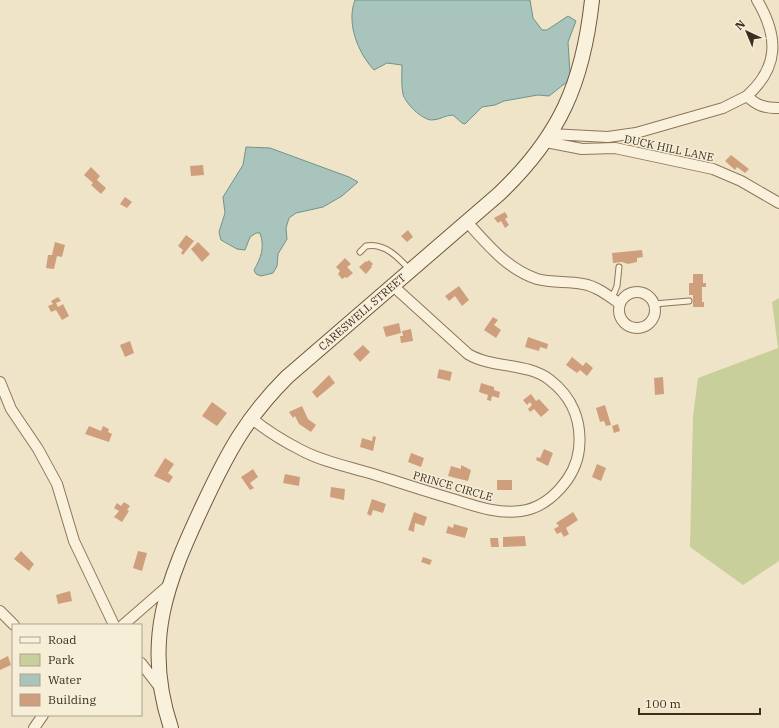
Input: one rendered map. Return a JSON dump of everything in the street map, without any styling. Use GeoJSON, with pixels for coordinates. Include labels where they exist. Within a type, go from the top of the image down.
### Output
{"type":"FeatureCollection","features":[{"type":"Feature","properties":{"kind":"main road","name":"CARESWELL STREET"},"geometry":{"type":"LineString","coordinates":[[169,585],[179,556],[220,469],[240,433],[251,418],[287,377],[515,179],[548,138],[571,96],[588,35],[592,0]]}},
{"type":"Feature","properties":{"kind":"main road"},"geometry":{"type":"LineString","coordinates":[[169,585],[162,611],[159,632],[161,689],[171,728]]}},
{"type":"Feature","properties":{"kind":"street"},"geometry":{"type":"LineString","coordinates":[[548,138],[608,137],[636,133],[723,108],[747,96],[760,86],[768,75],[774,63],[776,51],[771,27],[758,0]]}},
{"type":"Feature","properties":{"kind":"street"},"geometry":{"type":"LineString","coordinates":[[747,96],[755,104],[764,108],[779,108]]}},
{"type":"Feature","properties":{"kind":"street","name":"DUCK HILL LANE"},"geometry":{"type":"LineString","coordinates":[[548,138],[582,149],[615,148],[707,167],[741,182],[779,203]]}},
{"type":"Feature","properties":{"kind":"street"},"geometry":{"type":"LineString","coordinates":[[467,222],[508,264],[526,274],[550,281],[584,284],[616,301],[621,318],[631,327],[638,328],[651,322],[654,316],[654,304],[650,296],[636,292],[630,293],[616,301]]}},
{"type":"Feature","properties":{"kind":"street","name":"PRINCE CIRCLE"},"geometry":{"type":"LineString","coordinates":[[251,418],[274,436],[303,451],[419,490],[484,508],[501,512],[522,511],[541,504],[553,495],[569,477],[579,453],[580,430],[578,418],[566,396],[556,385],[542,375],[483,361],[468,354],[392,285]]}},
{"type":"Feature","properties":{"kind":"street"},"geometry":{"type":"LineString","coordinates":[[0,382],[11,409],[38,449],[57,484],[74,541],[114,624]]}},
{"type":"Feature","properties":{"kind":"street","name":"CARESWELL STREET"},"geometry":{"type":"LineString","coordinates":[[124,624],[169,585]]}},
{"type":"Feature","properties":{"kind":"street"},"geometry":{"type":"LineString","coordinates":[[0,611],[13,624]]}},
{"type":"Feature","properties":{"kind":"street"},"geometry":{"type":"LineString","coordinates":[[142,664],[161,689]]}},
{"type":"Feature","properties":{"kind":"street"},"geometry":{"type":"LineString","coordinates":[[34,728],[42,716]]}},
{"type":"Feature","properties":{"kind":"lane"},"geometry":{"type":"LineString","coordinates":[[360,252],[366,246],[378,246],[398,257],[410,271]]}},
{"type":"Feature","properties":{"kind":"lane"},"geometry":{"type":"LineString","coordinates":[[616,301],[619,266]]}},
{"type":"Feature","properties":{"kind":"lane"},"geometry":{"type":"LineString","coordinates":[[654,304],[689,301]]}},
{"type":"Feature","properties":{"kind":"green space"},"geometry":{"type":"Polygon","coordinates":[[[779,298],[779,561],[743,585],[690,547],[693,416],[698,378],[778,348],[772,302],[779,298]]]}},
{"type":"Feature","properties":{"kind":"water"},"geometry":{"type":"Polygon","coordinates":[[[355,0],[530,0],[533,18],[542,30],[547,30],[568,16],[576,21],[568,42],[570,74],[568,81],[549,96],[538,95],[504,101],[495,105],[482,107],[465,124],[453,115],[435,120],[428,119],[414,110],[404,98],[402,87],[402,65],[387,63],[374,70],[363,55],[355,37],[353,28],[352,18],[355,0]]]}},
{"type":"Feature","properties":{"kind":"water"},"geometry":{"type":"Polygon","coordinates":[[[246,147],[270,148],[349,177],[358,182],[342,196],[323,207],[296,213],[289,218],[286,228],[287,239],[278,254],[277,266],[273,273],[261,276],[256,274],[254,270],[262,252],[260,233],[256,233],[250,237],[245,250],[237,249],[221,240],[219,232],[225,213],[223,197],[243,165],[246,147]]]}},
{"type":"Feature","properties":{"kind":"building"},"geometry":{"type":"Polygon","coordinates":[[[731,155],[749,169],[745,173],[737,167],[735,170],[725,161],[731,155]]]}},
{"type":"Feature","properties":{"kind":"building"},"geometry":{"type":"Polygon","coordinates":[[[203,165],[204,175],[191,176],[190,166],[203,165]]]}},
{"type":"Feature","properties":{"kind":"building"},"geometry":{"type":"Polygon","coordinates":[[[91,167],[100,176],[97,180],[106,188],[101,194],[91,185],[93,183],[84,175],[91,167]]]}},
{"type":"Feature","properties":{"kind":"building"},"geometry":{"type":"Polygon","coordinates":[[[125,197],[132,202],[127,208],[120,204],[125,197]]]}},
{"type":"Feature","properties":{"kind":"building"},"geometry":{"type":"Polygon","coordinates":[[[505,212],[508,217],[505,219],[509,225],[505,228],[501,221],[498,223],[494,218],[505,212]]]}},
{"type":"Feature","properties":{"kind":"building"},"geometry":{"type":"Polygon","coordinates":[[[408,230],[413,237],[407,242],[401,236],[408,230]]]}},
{"type":"Feature","properties":{"kind":"building"},"geometry":{"type":"Polygon","coordinates":[[[186,235],[194,241],[183,255],[181,253],[183,250],[178,246],[186,235]]]}},
{"type":"Feature","properties":{"kind":"building"},"geometry":{"type":"Polygon","coordinates":[[[55,242],[65,245],[62,257],[57,256],[54,269],[46,268],[48,255],[52,255],[55,242]]]}},
{"type":"Feature","properties":{"kind":"building"},"geometry":{"type":"Polygon","coordinates":[[[198,242],[210,254],[202,262],[191,249],[198,242]]]}},
{"type":"Feature","properties":{"kind":"building"},"geometry":{"type":"Polygon","coordinates":[[[642,250],[643,257],[637,258],[637,262],[628,264],[622,262],[613,263],[612,253],[642,250]]]}},
{"type":"Feature","properties":{"kind":"building"},"geometry":{"type":"Polygon","coordinates":[[[345,258],[351,264],[347,267],[353,273],[347,278],[345,277],[342,279],[338,274],[340,271],[336,267],[345,258]]]}},
{"type":"Feature","properties":{"kind":"building"},"geometry":{"type":"Polygon","coordinates":[[[369,260],[373,264],[366,274],[359,267],[369,260]]]}},
{"type":"Feature","properties":{"kind":"building"},"geometry":{"type":"Polygon","coordinates":[[[693,274],[703,274],[703,283],[706,283],[706,287],[702,287],[702,302],[704,302],[704,307],[693,307],[693,295],[689,295],[689,283],[693,283],[693,274]]]}},
{"type":"Feature","properties":{"kind":"building"},"geometry":{"type":"Polygon","coordinates":[[[459,286],[469,300],[462,306],[455,296],[449,301],[445,296],[459,286]]]}},
{"type":"Feature","properties":{"kind":"building"},"geometry":{"type":"Polygon","coordinates":[[[58,297],[61,301],[56,303],[58,307],[63,304],[69,316],[62,320],[56,310],[51,312],[48,306],[53,304],[51,301],[58,297]]]}},
{"type":"Feature","properties":{"kind":"building"},"geometry":{"type":"Polygon","coordinates":[[[493,317],[498,320],[494,325],[501,330],[496,338],[484,330],[493,317]]]}},
{"type":"Feature","properties":{"kind":"building"},"geometry":{"type":"Polygon","coordinates":[[[399,323],[401,333],[386,337],[383,327],[399,323]]]}},
{"type":"Feature","properties":{"kind":"building"},"geometry":{"type":"Polygon","coordinates":[[[411,329],[413,341],[401,343],[400,336],[403,336],[402,331],[411,329]]]}},
{"type":"Feature","properties":{"kind":"building"},"geometry":{"type":"Polygon","coordinates":[[[528,337],[548,344],[547,349],[540,347],[539,351],[525,347],[528,337]]]}},
{"type":"Feature","properties":{"kind":"building"},"geometry":{"type":"Polygon","coordinates":[[[130,341],[134,353],[125,357],[120,345],[130,341]]]}},
{"type":"Feature","properties":{"kind":"building"},"geometry":{"type":"Polygon","coordinates":[[[363,345],[370,352],[360,362],[353,354],[363,345]]]}},
{"type":"Feature","properties":{"kind":"building"},"geometry":{"type":"Polygon","coordinates":[[[572,357],[583,366],[586,362],[593,368],[587,376],[580,370],[577,373],[566,365],[572,357]]]}},
{"type":"Feature","properties":{"kind":"building"},"geometry":{"type":"Polygon","coordinates":[[[439,369],[452,372],[450,381],[437,378],[439,369]]]}},
{"type":"Feature","properties":{"kind":"building"},"geometry":{"type":"Polygon","coordinates":[[[329,375],[335,383],[317,398],[312,392],[329,375]]]}},
{"type":"Feature","properties":{"kind":"building"},"geometry":{"type":"Polygon","coordinates":[[[663,377],[664,394],[655,395],[654,378],[663,377]]]}},
{"type":"Feature","properties":{"kind":"building"},"geometry":{"type":"Polygon","coordinates":[[[481,383],[494,387],[494,390],[500,392],[499,398],[492,396],[491,401],[487,400],[488,395],[479,392],[481,383]]]}},
{"type":"Feature","properties":{"kind":"building"},"geometry":{"type":"Polygon","coordinates":[[[531,394],[536,401],[539,399],[549,410],[541,417],[534,409],[530,412],[528,409],[532,405],[530,402],[527,405],[523,400],[531,394]]]}},
{"type":"Feature","properties":{"kind":"building"},"geometry":{"type":"Polygon","coordinates":[[[212,402],[227,413],[217,426],[202,416],[212,402]]]}},
{"type":"Feature","properties":{"kind":"building"},"geometry":{"type":"Polygon","coordinates":[[[605,405],[611,425],[606,426],[604,421],[600,422],[596,408],[605,405]]]}},
{"type":"Feature","properties":{"kind":"building"},"geometry":{"type":"Polygon","coordinates":[[[302,406],[308,419],[316,425],[311,432],[299,424],[295,416],[293,418],[289,412],[302,406]]]}},
{"type":"Feature","properties":{"kind":"building"},"geometry":{"type":"Polygon","coordinates":[[[618,424],[620,431],[614,433],[612,426],[618,424]]]}},
{"type":"Feature","properties":{"kind":"building"},"geometry":{"type":"Polygon","coordinates":[[[89,426],[101,431],[103,426],[109,429],[108,432],[112,434],[109,442],[85,434],[89,426]]]}},
{"type":"Feature","properties":{"kind":"building"},"geometry":{"type":"Polygon","coordinates":[[[373,436],[376,437],[373,451],[360,447],[362,438],[372,441],[373,436]]]}},
{"type":"Feature","properties":{"kind":"building"},"geometry":{"type":"Polygon","coordinates":[[[544,449],[553,453],[548,466],[536,460],[537,457],[540,458],[544,449]]]}},
{"type":"Feature","properties":{"kind":"building"},"geometry":{"type":"Polygon","coordinates":[[[411,453],[424,458],[421,467],[408,462],[411,453]]]}},
{"type":"Feature","properties":{"kind":"building"},"geometry":{"type":"Polygon","coordinates":[[[165,458],[174,464],[168,473],[173,477],[169,483],[154,476],[165,458]]]}},
{"type":"Feature","properties":{"kind":"building"},"geometry":{"type":"Polygon","coordinates":[[[597,464],[606,468],[601,481],[592,477],[597,464]]]}},
{"type":"Feature","properties":{"kind":"building"},"geometry":{"type":"Polygon","coordinates":[[[461,465],[471,470],[468,481],[448,476],[451,466],[461,469],[461,465]]]}},
{"type":"Feature","properties":{"kind":"building"},"geometry":{"type":"Polygon","coordinates":[[[253,469],[258,477],[250,483],[254,488],[250,490],[241,477],[253,469]]]}},
{"type":"Feature","properties":{"kind":"building"},"geometry":{"type":"Polygon","coordinates":[[[285,474],[300,477],[299,486],[283,483],[285,474]]]}},
{"type":"Feature","properties":{"kind":"building"},"geometry":{"type":"Polygon","coordinates":[[[497,480],[512,480],[512,490],[497,490],[497,480]]]}},
{"type":"Feature","properties":{"kind":"building"},"geometry":{"type":"Polygon","coordinates":[[[331,487],[345,489],[344,500],[330,497],[331,487]]]}},
{"type":"Feature","properties":{"kind":"building"},"geometry":{"type":"Polygon","coordinates":[[[372,499],[386,504],[383,513],[373,510],[371,516],[367,514],[372,499]]]}},
{"type":"Feature","properties":{"kind":"building"},"geometry":{"type":"Polygon","coordinates":[[[124,502],[130,506],[127,510],[129,511],[122,522],[114,517],[119,511],[114,508],[117,503],[121,506],[124,502]]]}},
{"type":"Feature","properties":{"kind":"building"},"geometry":{"type":"Polygon","coordinates":[[[414,512],[427,517],[424,526],[415,523],[414,532],[408,530],[414,512]]]}},
{"type":"Feature","properties":{"kind":"building"},"geometry":{"type":"Polygon","coordinates":[[[573,512],[578,520],[566,528],[569,534],[564,537],[561,532],[557,534],[554,529],[559,526],[556,523],[573,512]]]}},
{"type":"Feature","properties":{"kind":"building"},"geometry":{"type":"Polygon","coordinates":[[[454,524],[468,528],[465,538],[446,533],[448,526],[453,528],[454,524]]]}},
{"type":"Feature","properties":{"kind":"building"},"geometry":{"type":"Polygon","coordinates":[[[525,536],[526,546],[503,547],[503,537],[525,536]]]}},
{"type":"Feature","properties":{"kind":"building"},"geometry":{"type":"Polygon","coordinates":[[[490,538],[498,538],[499,547],[491,547],[490,538]]]}},
{"type":"Feature","properties":{"kind":"building"},"geometry":{"type":"Polygon","coordinates":[[[21,551],[34,564],[29,571],[14,559],[21,551]]]}},
{"type":"Feature","properties":{"kind":"building"},"geometry":{"type":"Polygon","coordinates":[[[138,551],[147,553],[142,571],[133,568],[138,551]]]}},
{"type":"Feature","properties":{"kind":"building"},"geometry":{"type":"Polygon","coordinates":[[[423,557],[432,560],[430,565],[421,562],[423,557]]]}},
{"type":"Feature","properties":{"kind":"building"},"geometry":{"type":"Polygon","coordinates":[[[70,591],[72,601],[58,604],[56,595],[70,591]]]}},
{"type":"Feature","properties":{"kind":"building"},"geometry":{"type":"Polygon","coordinates":[[[8,656],[11,665],[0,670],[0,660],[8,656]]]}}]}
